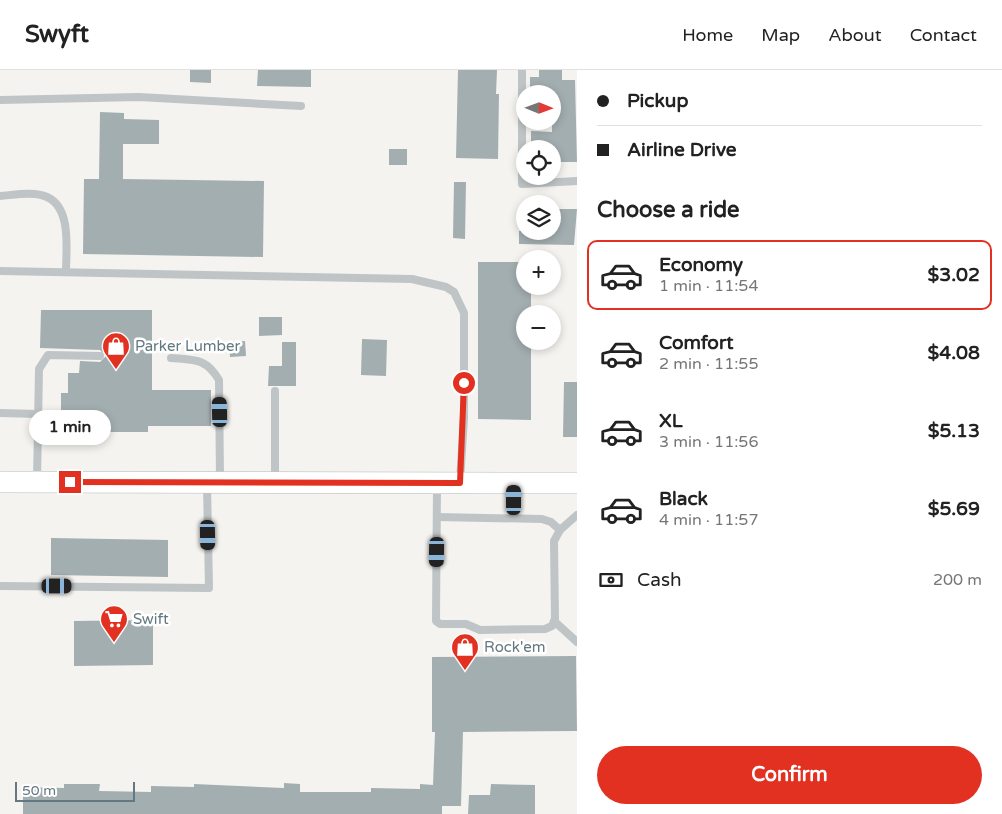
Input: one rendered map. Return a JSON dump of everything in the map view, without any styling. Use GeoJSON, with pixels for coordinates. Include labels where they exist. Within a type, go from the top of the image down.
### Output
{"type":"FeatureCollection","features":[{"type":"Feature","properties":{"kind":"main road"},"geometry":{"type":"LineString","coordinates":[[0,482],[577,483]]}},
{"type":"Feature","properties":{"kind":"lane"},"geometry":{"type":"LineString","coordinates":[[522,70],[522,184],[577,181]]}},
{"type":"Feature","properties":{"kind":"lane"},"geometry":{"type":"LineString","coordinates":[[0,100],[139,97],[301,106]]}},
{"type":"Feature","properties":{"kind":"lane"},"geometry":{"type":"LineString","coordinates":[[0,196],[47,197],[59,208],[65,226],[66,272]]}},
{"type":"Feature","properties":{"kind":"lane"},"geometry":{"type":"LineString","coordinates":[[0,271],[412,279],[446,287],[454,292],[464,313],[464,418],[460,483]]}},
{"type":"Feature","properties":{"kind":"lane"},"geometry":{"type":"LineString","coordinates":[[37,482],[39,369],[48,355],[100,356]]}},
{"type":"Feature","properties":{"kind":"lane"},"geometry":{"type":"LineString","coordinates":[[0,586],[208,588],[219,380],[212,368],[203,362],[171,358]]}},
{"type":"Feature","properties":{"kind":"lane"},"geometry":{"type":"LineString","coordinates":[[275,391],[275,482]]}},
{"type":"Feature","properties":{"kind":"lane"},"geometry":{"type":"LineString","coordinates":[[0,414],[38,414]]}},
{"type":"Feature","properties":{"kind":"lane"},"geometry":{"type":"LineString","coordinates":[[438,483],[436,621],[440,624],[466,624],[480,630],[546,629],[552,626],[554,621],[554,541],[560,530],[577,515]]}},
{"type":"Feature","properties":{"kind":"lane"},"geometry":{"type":"LineString","coordinates":[[514,483],[514,518]]}},
{"type":"Feature","properties":{"kind":"lane"},"geometry":{"type":"LineString","coordinates":[[437,517],[542,519],[550,522],[560,530]]}},
{"type":"Feature","properties":{"kind":"lane"},"geometry":{"type":"LineString","coordinates":[[554,621],[577,642]]}},
{"type":"Feature","properties":{"kind":"building"},"geometry":{"type":"Polygon","coordinates":[[[190,70],[211,70],[211,83],[190,82],[190,70]]]}},
{"type":"Feature","properties":{"kind":"building"},"geometry":{"type":"Polygon","coordinates":[[[258,70],[311,70],[311,87],[257,86],[258,70]]]}},
{"type":"Feature","properties":{"kind":"building"},"geometry":{"type":"Polygon","coordinates":[[[458,70],[497,70],[496,94],[499,94],[498,159],[456,158],[458,70]]]}},
{"type":"Feature","properties":{"kind":"building"},"geometry":{"type":"Polygon","coordinates":[[[539,70],[562,70],[562,80],[575,80],[577,162],[561,162],[561,140],[531,140],[531,131],[552,132],[552,130],[561,130],[561,85],[530,85],[530,77],[539,77],[539,70]]]}},
{"type":"Feature","properties":{"kind":"building"},"geometry":{"type":"Polygon","coordinates":[[[100,112],[124,113],[124,119],[159,120],[159,144],[123,144],[123,179],[264,181],[263,257],[83,254],[84,179],[99,179],[100,112]]]}},
{"type":"Feature","properties":{"kind":"building"},"geometry":{"type":"Polygon","coordinates":[[[389,149],[407,149],[407,165],[389,165],[389,149]]]}},
{"type":"Feature","properties":{"kind":"building"},"geometry":{"type":"Polygon","coordinates":[[[454,182],[466,182],[465,239],[453,238],[454,182]]]}},
{"type":"Feature","properties":{"kind":"building"},"geometry":{"type":"Polygon","coordinates":[[[561,209],[577,209],[574,245],[519,244],[519,240],[561,240],[561,209]]]}},
{"type":"Feature","properties":{"kind":"building"},"geometry":{"type":"Polygon","coordinates":[[[478,262],[516,262],[516,295],[531,295],[531,305],[516,305],[516,350],[531,350],[531,420],[478,419],[478,262]]]}},
{"type":"Feature","properties":{"kind":"building","name":"Parker Lumber"},"geometry":{"type":"Polygon","coordinates":[[[41,310],[152,310],[152,390],[211,390],[211,426],[148,426],[148,432],[61,432],[61,393],[68,393],[68,373],[79,373],[80,361],[100,362],[106,356],[100,350],[40,348],[41,310]]]}},
{"type":"Feature","properties":{"kind":"building"},"geometry":{"type":"Polygon","coordinates":[[[259,317],[282,317],[282,335],[259,336],[259,317]]]}},
{"type":"Feature","properties":{"kind":"building"},"geometry":{"type":"Polygon","coordinates":[[[362,339],[387,340],[386,376],[361,375],[362,339]]]}},
{"type":"Feature","properties":{"kind":"building"},"geometry":{"type":"Polygon","coordinates":[[[245,341],[246,356],[230,357],[229,342],[245,341]]]}},
{"type":"Feature","properties":{"kind":"building"},"geometry":{"type":"Polygon","coordinates":[[[282,342],[296,342],[296,386],[268,386],[269,366],[282,366],[282,342]]]}},
{"type":"Feature","properties":{"kind":"building"},"geometry":{"type":"Polygon","coordinates":[[[564,382],[577,382],[577,437],[563,437],[564,382]]]}},
{"type":"Feature","properties":{"kind":"building","name":"Swift"},"geometry":{"type":"Polygon","coordinates":[[[51,538],[168,540],[168,577],[51,575],[51,538]]]}},
{"type":"Feature","properties":{"kind":"building","name":"Swift"},"geometry":{"type":"Polygon","coordinates":[[[153,620],[153,665],[74,666],[74,621],[153,620]]]}},
{"type":"Feature","properties":{"kind":"building"},"geometry":{"type":"Polygon","coordinates":[[[576,656],[577,731],[463,732],[461,806],[442,806],[442,814],[23,814],[23,787],[64,788],[64,784],[100,784],[99,791],[151,792],[151,786],[194,787],[194,784],[284,788],[284,783],[300,784],[300,792],[371,792],[371,788],[420,789],[420,784],[433,785],[435,732],[432,732],[432,657],[576,656]]]}},
{"type":"Feature","properties":{"kind":"building"},"geometry":{"type":"Polygon","coordinates":[[[491,784],[535,785],[535,814],[468,814],[469,795],[490,795],[491,784]]]}},
{"type":"Feature","properties":{"kind":"place","name":"Parker Lumber"},"geometry":{"type":"Point","coordinates":[116,370]}},
{"type":"Feature","properties":{"kind":"place","name":"Swift"},"geometry":{"type":"Point","coordinates":[114,643]}},
{"type":"Feature","properties":{"kind":"place","name":"Rock'em"},"geometry":{"type":"Point","coordinates":[465,671]}},
{"type":"Feature","properties":{"kind":"route"},"geometry":{"type":"LineString","coordinates":[[70,482],[460,483],[464,383]]}}]}
